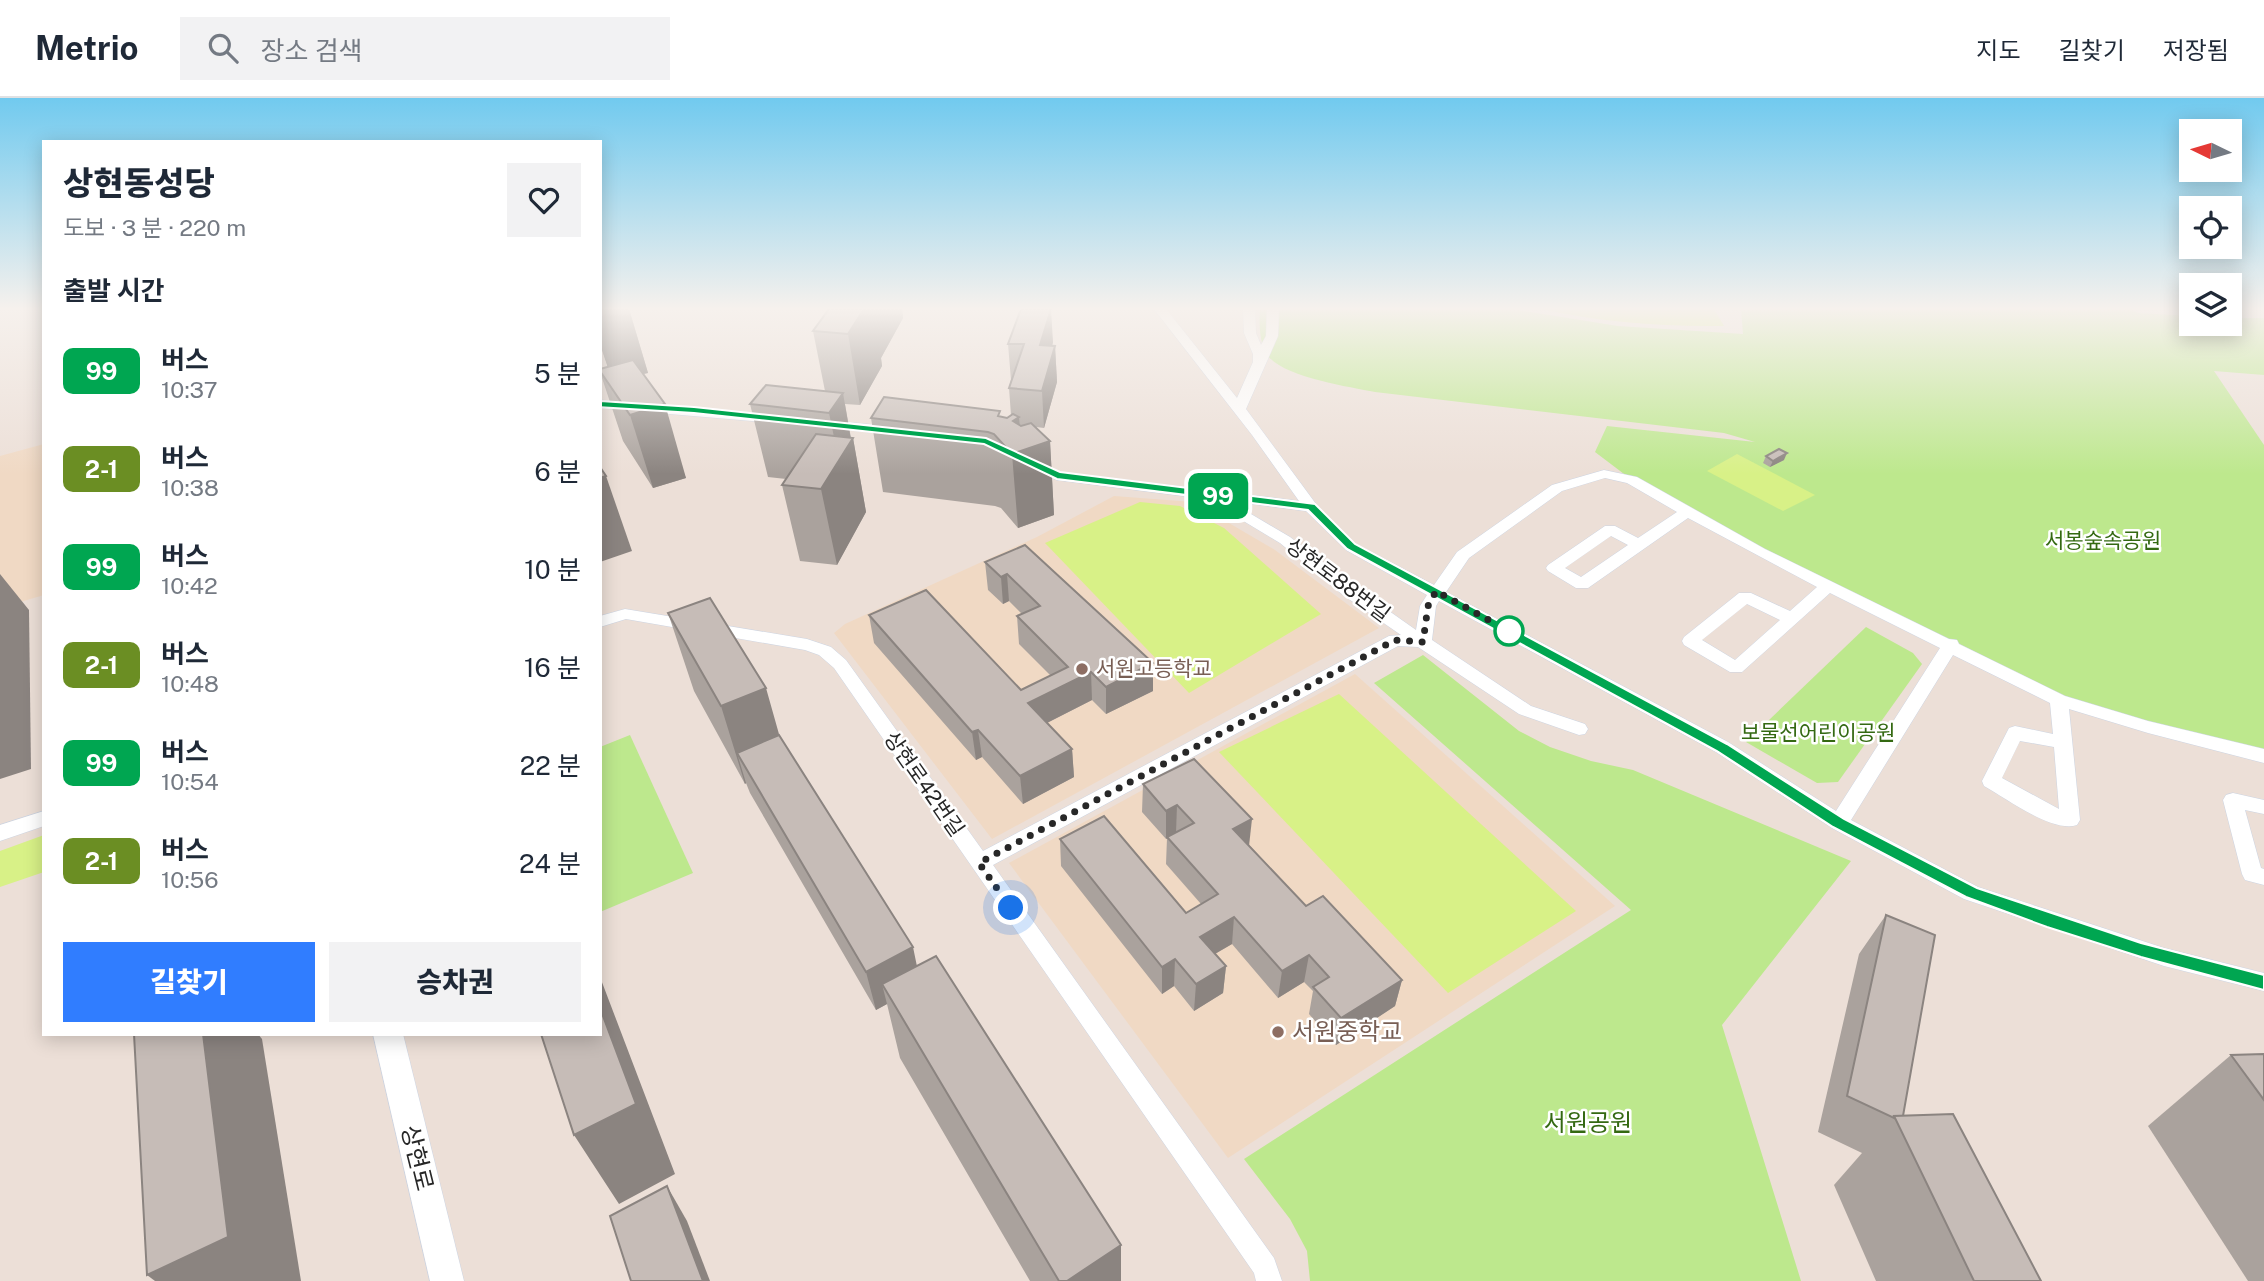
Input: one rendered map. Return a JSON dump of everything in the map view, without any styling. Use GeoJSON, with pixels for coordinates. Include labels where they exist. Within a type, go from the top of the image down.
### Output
{"type":"FeatureCollection","features":[{"type":"Feature","properties":{"kind":"street"},"geometry":{"type":"LineString","coordinates":[[1204,364],[1311,507],[1351,547],[1722,747],[1839,823],[1971,893],[2165,957],[2264,982]]}},
{"type":"Feature","properties":{"kind":"street"},"geometry":{"type":"LineString","coordinates":[[1239,409],[1258,364]]}},
{"type":"Feature","properties":{"kind":"street"},"geometry":{"type":"LineString","coordinates":[[602,404],[917,433]]}},
{"type":"Feature","properties":{"kind":"street","name":"상현로88번길"},"geometry":{"type":"LineString","coordinates":[[1022,458],[1057,475],[1311,507]]}},
{"type":"Feature","properties":{"kind":"street"},"geometry":{"type":"LineString","coordinates":[[979,863],[1395,640],[1423,642],[1428,606],[1463,555],[1557,488],[1604,474],[1632,480],[1828,586],[1912,629],[1951,644],[2059,700],[2148,727],[2264,756]]}},
{"type":"Feature","properties":{"kind":"street","name":"상현로88번길"},"geometry":{"type":"LineString","coordinates":[[1205,494],[1285,540],[1349,591],[1525,710],[1579,729]]}},
{"type":"Feature","properties":{"kind":"street"},"geometry":{"type":"LineString","coordinates":[[1639,545],[1610,529],[1554,568],[1582,584],[1639,545],[1688,511]]}},
{"type":"Feature","properties":{"kind":"street"},"geometry":{"type":"LineString","coordinates":[[1791,619],[1745,597],[1690,641],[1736,668],[1791,619],[1828,586]]}},
{"type":"Feature","properties":{"kind":"street","name":"상현로42번길"},"geometry":{"type":"LineString","coordinates":[[602,621],[625,614],[807,645],[825,651],[840,664],[1265,1267],[1269,1281]]}},
{"type":"Feature","properties":{"kind":"street"},"geometry":{"type":"LineString","coordinates":[[1839,823],[1951,644]]}},
{"type":"Feature","properties":{"kind":"street"},"geometry":{"type":"LineString","coordinates":[[2059,700],[2063,742],[2070,820],[2046,813],[1991,781],[2015,733],[2063,742]]}},
{"type":"Feature","properties":{"kind":"street"},"geometry":{"type":"LineString","coordinates":[[2264,807],[2232,800],[2252,874],[2264,877]]}},
{"type":"Feature","properties":{"kind":"street"},"geometry":{"type":"LineString","coordinates":[[0,834],[42,819]]}},
{"type":"Feature","properties":{"kind":"street","name":"상현로"},"geometry":{"type":"LineString","coordinates":[[388,1036],[447,1281]]}},
{"type":"Feature","properties":{"kind":"shaded area"},"geometry":{"type":"Polygon","coordinates":[[[42,445],[42,596],[0,608],[0,456],[42,445]]]}},
{"type":"Feature","properties":{"kind":"shaded area","name":"서원고등학교"},"geometry":{"type":"Polygon","coordinates":[[[1114,496],[1193,502],[1275,550],[1379,628],[992,839],[834,633],[845,624],[1037,537],[1114,496]]]}},
{"type":"Feature","properties":{"kind":"shaded area","name":"서원중학교"},"geometry":{"type":"Polygon","coordinates":[[[1355,674],[1615,906],[1228,1158],[1009,863],[1355,674]]]}},
{"type":"Feature","properties":{"kind":"green space","name":"서봉숲속공원"},"geometry":{"type":"Polygon","coordinates":[[[1278,364],[2264,364],[2264,375],[2214,371],[2264,445],[2264,756],[2059,700],[1912,629],[1632,480],[1595,452],[1607,426],[1755,442],[1724,433],[1375,392],[1302,375],[1278,364]]]}},
{"type":"Feature","properties":{"kind":"green space"},"geometry":{"type":"Polygon","coordinates":[[[1737,454],[1815,495],[1783,511],[1707,471],[1737,454]]]}},
{"type":"Feature","properties":{"kind":"green space"},"geometry":{"type":"Polygon","coordinates":[[[1140,502],[1180,506],[1224,528],[1321,614],[1189,693],[1045,543],[1140,502]]]}},
{"type":"Feature","properties":{"kind":"green space","name":"보물선어린이공원"},"geometry":{"type":"Polygon","coordinates":[[[1866,627],[1913,653],[1922,664],[1838,782],[1817,783],[1746,742],[1866,627]]]}},
{"type":"Feature","properties":{"kind":"green space","name":"서원공원"},"geometry":{"type":"Polygon","coordinates":[[[1423,655],[1519,731],[1550,747],[1591,761],[1633,770],[1851,861],[1722,1025],[1801,1281],[1310,1281],[1307,1251],[1290,1219],[1244,1159],[1631,910],[1374,683],[1423,655]]]}},
{"type":"Feature","properties":{"kind":"green space"},"geometry":{"type":"Polygon","coordinates":[[[1339,694],[1576,911],[1448,993],[1219,752],[1339,694]]]}},
{"type":"Feature","properties":{"kind":"green space"},"geometry":{"type":"Polygon","coordinates":[[[630,735],[693,873],[602,911],[602,746],[630,735]]]}},
{"type":"Feature","properties":{"kind":"green space"},"geometry":{"type":"Polygon","coordinates":[[[42,836],[42,873],[0,887],[0,851],[42,836]]]}},
{"type":"Feature","properties":{"kind":"building"},"geometry":{"type":"Polygon","coordinates":[[[618,364],[636,364],[665,404],[630,415],[602,374],[602,368],[618,364]]]}},
{"type":"Feature","properties":{"kind":"building"},"geometry":{"type":"Polygon","coordinates":[[[1017,364],[1050,364],[1042,391],[1009,388],[1017,364]]]}},
{"type":"Feature","properties":{"kind":"building"},"geometry":{"type":"Polygon","coordinates":[[[766,385],[843,393],[829,413],[750,404],[766,385]]]}},
{"type":"Feature","properties":{"kind":"building"},"geometry":{"type":"Polygon","coordinates":[[[884,397],[1000,411],[998,416],[1007,418],[1013,414],[1019,417],[1013,421],[1021,426],[1031,423],[1050,441],[1012,454],[994,434],[988,432],[871,418],[884,397]]]}},
{"type":"Feature","properties":{"kind":"building"},"geometry":{"type":"Polygon","coordinates":[[[816,434],[853,438],[821,489],[782,485],[816,434]]]}},
{"type":"Feature","properties":{"kind":"building"},"geometry":{"type":"Polygon","coordinates":[[[1779,449],[1787,453],[1773,461],[1766,456],[1779,449]]]}},
{"type":"Feature","properties":{"kind":"building"},"geometry":{"type":"Polygon","coordinates":[[[1025,545],[1153,663],[1106,687],[1091,672],[1028,703],[1072,749],[1020,776],[978,730],[972,732],[869,615],[926,590],[1021,690],[1068,667],[1017,616],[1040,606],[1007,574],[1001,577],[985,562],[1025,545]]]}},
{"type":"Feature","properties":{"kind":"building"},"geometry":{"type":"Polygon","coordinates":[[[710,598],[766,688],[721,706],[668,613],[710,598]]]}},
{"type":"Feature","properties":{"kind":"building"},"geometry":{"type":"Polygon","coordinates":[[[779,735],[913,947],[866,972],[737,753],[779,735]]]}},
{"type":"Feature","properties":{"kind":"building"},"geometry":{"type":"Polygon","coordinates":[[[1194,759],[1252,819],[1233,829],[1306,906],[1323,896],[1402,980],[1341,1018],[1313,987],[1329,977],[1309,955],[1282,971],[1234,917],[1200,937],[1226,966],[1196,984],[1175,959],[1162,967],[1060,839],[1104,816],[1186,913],[1218,894],[1167,837],[1194,823],[1177,805],[1166,811],[1143,784],[1194,759]]]}},
{"type":"Feature","properties":{"kind":"building"},"geometry":{"type":"Polygon","coordinates":[[[1886,915],[1935,935],[1903,1116],[1894,1118],[1847,1096],[1886,915]]]}},
{"type":"Feature","properties":{"kind":"building"},"geometry":{"type":"Polygon","coordinates":[[[936,956],[1121,1245],[1067,1281],[1059,1281],[882,984],[936,956]]]}},
{"type":"Feature","properties":{"kind":"building"},"geometry":{"type":"Polygon","coordinates":[[[602,1013],[636,1104],[574,1135],[542,1036],[602,1036],[602,1013]]]}},
{"type":"Feature","properties":{"kind":"building"},"geometry":{"type":"Polygon","coordinates":[[[134,1036],[203,1036],[228,1237],[147,1275],[134,1036]]]}},
{"type":"Feature","properties":{"kind":"building"},"geometry":{"type":"Polygon","coordinates":[[[2264,1054],[2264,1100],[2231,1055],[2264,1054]]]}},
{"type":"Feature","properties":{"kind":"building"},"geometry":{"type":"Polygon","coordinates":[[[1953,1114],[2041,1281],[1974,1281],[1894,1116],[1953,1114]]]}},
{"type":"Feature","properties":{"kind":"building"},"geometry":{"type":"Polygon","coordinates":[[[667,1186],[703,1281],[631,1281],[610,1216],[667,1186]]]}},
{"type":"Feature","properties":{"kind":"bus line","name":"99"},"geometry":{"type":"LineString","coordinates":[[602,404],[694,410],[986,441],[1057,475],[1311,507],[1351,547],[1722,747],[1839,823],[1971,893],[2141,950],[2264,982]]}},
{"type":"Feature","properties":{"kind":"place","name":"서원고등학교"},"geometry":{"type":"Point","coordinates":[1082,669]}},
{"type":"Feature","properties":{"kind":"place","name":"서원중학교"},"geometry":{"type":"Point","coordinates":[1278,1032]}},
{"type":"Feature","properties":{"kind":"route"},"geometry":{"type":"LineString","coordinates":[[1011,908],[979,863],[1395,640],[1423,642],[1428,606],[1436,591],[1509,631]]}}]}
